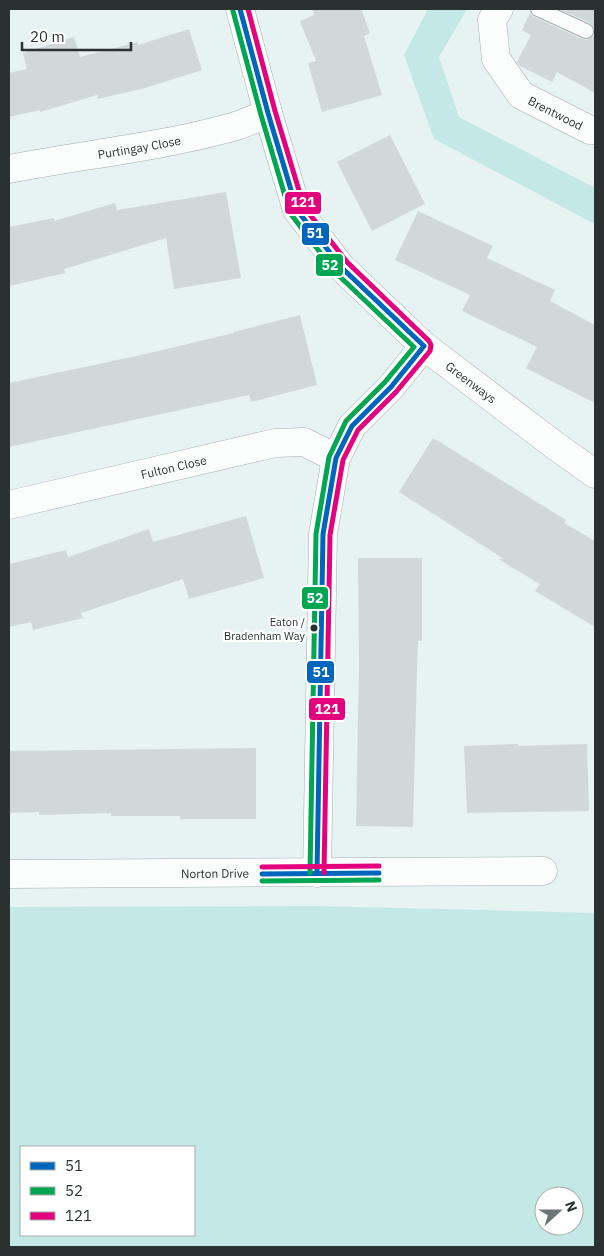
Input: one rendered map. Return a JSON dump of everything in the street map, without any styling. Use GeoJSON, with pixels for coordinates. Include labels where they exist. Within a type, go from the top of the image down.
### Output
{"type":"FeatureCollection","features":[{"type":"Feature","properties":{"kind":"street","name":"Greenways"},"geometry":{"type":"LineString","coordinates":[[240,9],[297,210],[341,267],[424,346],[552,444],[595,474]]}},
{"type":"Feature","properties":{"kind":"street","name":"Brentwood"},"geometry":{"type":"LineString","coordinates":[[498,9],[492,20],[496,59],[521,94],[590,130],[595,130]]}},
{"type":"Feature","properties":{"kind":"street","name":"Purtingay Close"},"geometry":{"type":"LineString","coordinates":[[9,169],[65,158],[151,145],[226,129],[268,113]]}},
{"type":"Feature","properties":{"kind":"street"},"geometry":{"type":"LineString","coordinates":[[317,873],[323,534],[336,458],[352,426],[391,387],[424,346]]}},
{"type":"Feature","properties":{"kind":"street","name":"Fulton Close"},"geometry":{"type":"LineString","coordinates":[[9,505],[275,443],[304,442],[336,458]]}},
{"type":"Feature","properties":{"kind":"street","name":"Norton Drive"},"geometry":{"type":"LineString","coordinates":[[9,874],[543,871]]}},
{"type":"Feature","properties":{"kind":"lane"},"geometry":{"type":"LineString","coordinates":[[538,9],[586,31]]}},
{"type":"Feature","properties":{"kind":"shaded area"},"geometry":{"type":"Polygon","coordinates":[[[428,9],[467,9],[439,57],[459,117],[595,188],[595,224],[434,139],[404,55],[428,9]]]}},
{"type":"Feature","properties":{"kind":"shaded area"},"geometry":{"type":"Polygon","coordinates":[[[318,906],[595,913],[595,1247],[9,1247],[9,907],[318,906]]]}},
{"type":"Feature","properties":{"kind":"building"},"geometry":{"type":"Polygon","coordinates":[[[312,9],[361,9],[370,33],[364,36],[382,95],[322,112],[308,63],[316,61],[300,21],[314,15],[312,9]]]}},
{"type":"Feature","properties":{"kind":"building"},"geometry":{"type":"Polygon","coordinates":[[[558,9],[595,9],[595,30],[590,23],[558,9]]]}},
{"type":"Feature","properties":{"kind":"building"},"geometry":{"type":"Polygon","coordinates":[[[530,13],[534,17],[582,39],[587,40],[594,35],[595,30],[595,93],[557,72],[552,82],[520,66],[517,62],[531,35],[522,30],[530,13]]]}},
{"type":"Feature","properties":{"kind":"building"},"geometry":{"type":"Polygon","coordinates":[[[189,29],[202,70],[145,88],[98,99],[97,95],[40,112],[40,110],[9,117],[9,73],[27,69],[23,53],[74,37],[80,57],[138,42],[138,45],[189,29]]]}},
{"type":"Feature","properties":{"kind":"building"},"geometry":{"type":"Polygon","coordinates":[[[390,135],[425,204],[372,231],[337,162],[390,135]]]}},
{"type":"Feature","properties":{"kind":"building"},"geometry":{"type":"Polygon","coordinates":[[[226,192],[241,278],[174,289],[166,238],[64,269],[65,273],[9,286],[9,227],[54,218],[54,221],[115,203],[117,210],[226,192]]]}},
{"type":"Feature","properties":{"kind":"building"},"geometry":{"type":"Polygon","coordinates":[[[418,211],[493,246],[487,258],[555,290],[550,301],[595,325],[595,403],[526,368],[537,347],[462,311],[470,295],[395,260],[418,211]]]}},
{"type":"Feature","properties":{"kind":"building"},"geometry":{"type":"Polygon","coordinates":[[[300,315],[317,385],[251,402],[249,395],[9,447],[9,383],[141,355],[300,315]]]}},
{"type":"Feature","properties":{"kind":"building"},"geometry":{"type":"Polygon","coordinates":[[[433,438],[566,520],[564,523],[595,541],[595,627],[535,591],[540,584],[498,559],[504,559],[399,492],[433,438]]]}},
{"type":"Feature","properties":{"kind":"building"},"geometry":{"type":"Polygon","coordinates":[[[246,516],[264,578],[189,599],[183,579],[81,613],[83,618],[33,630],[31,622],[9,627],[9,564],[66,550],[68,557],[149,529],[153,542],[246,516]]]}},
{"type":"Feature","properties":{"kind":"building"},"geometry":{"type":"Polygon","coordinates":[[[358,558],[422,558],[422,641],[418,641],[413,827],[356,826],[359,667],[358,558]]]}},
{"type":"Feature","properties":{"kind":"building"},"geometry":{"type":"Polygon","coordinates":[[[518,744],[518,746],[587,744],[589,811],[467,813],[464,746],[518,744]]]}},
{"type":"Feature","properties":{"kind":"building"},"geometry":{"type":"Polygon","coordinates":[[[256,748],[256,819],[180,819],[180,816],[111,816],[111,813],[39,815],[39,812],[9,813],[9,751],[256,748]]]}},
{"type":"Feature","properties":{"kind":"transit line","name":"51"},"geometry":{"type":"LineString","coordinates":[[240,9],[297,210],[341,267],[424,346],[391,387],[352,426],[336,458],[323,534],[317,873]]}},
{"type":"Feature","properties":{"kind":"transit line","name":"121"},"geometry":{"type":"LineString","coordinates":[[248,9],[275,111],[304,207],[347,262],[431,345],[430,351],[396,392],[358,430],[343,460],[330,535],[324,873]]}},
{"type":"Feature","properties":{"kind":"transit line","name":"52"},"geometry":{"type":"LineString","coordinates":[[233,11],[290,213],[335,272],[414,347],[385,382],[346,421],[329,457],[316,534],[310,873]]}},
{"type":"Feature","properties":{"kind":"transit line","name":"121"},"geometry":{"type":"LineString","coordinates":[[262,867],[379,866]]}},
{"type":"Feature","properties":{"kind":"transit line","name":"51"},"geometry":{"type":"LineString","coordinates":[[262,874],[379,873]]}},
{"type":"Feature","properties":{"kind":"transit line","name":"52"},"geometry":{"type":"LineString","coordinates":[[262,881],[379,880]]}},
{"type":"Feature","properties":{"kind":"place","name":"Eaton / Bradenham Way"},"geometry":{"type":"Point","coordinates":[314,628]}}]}
